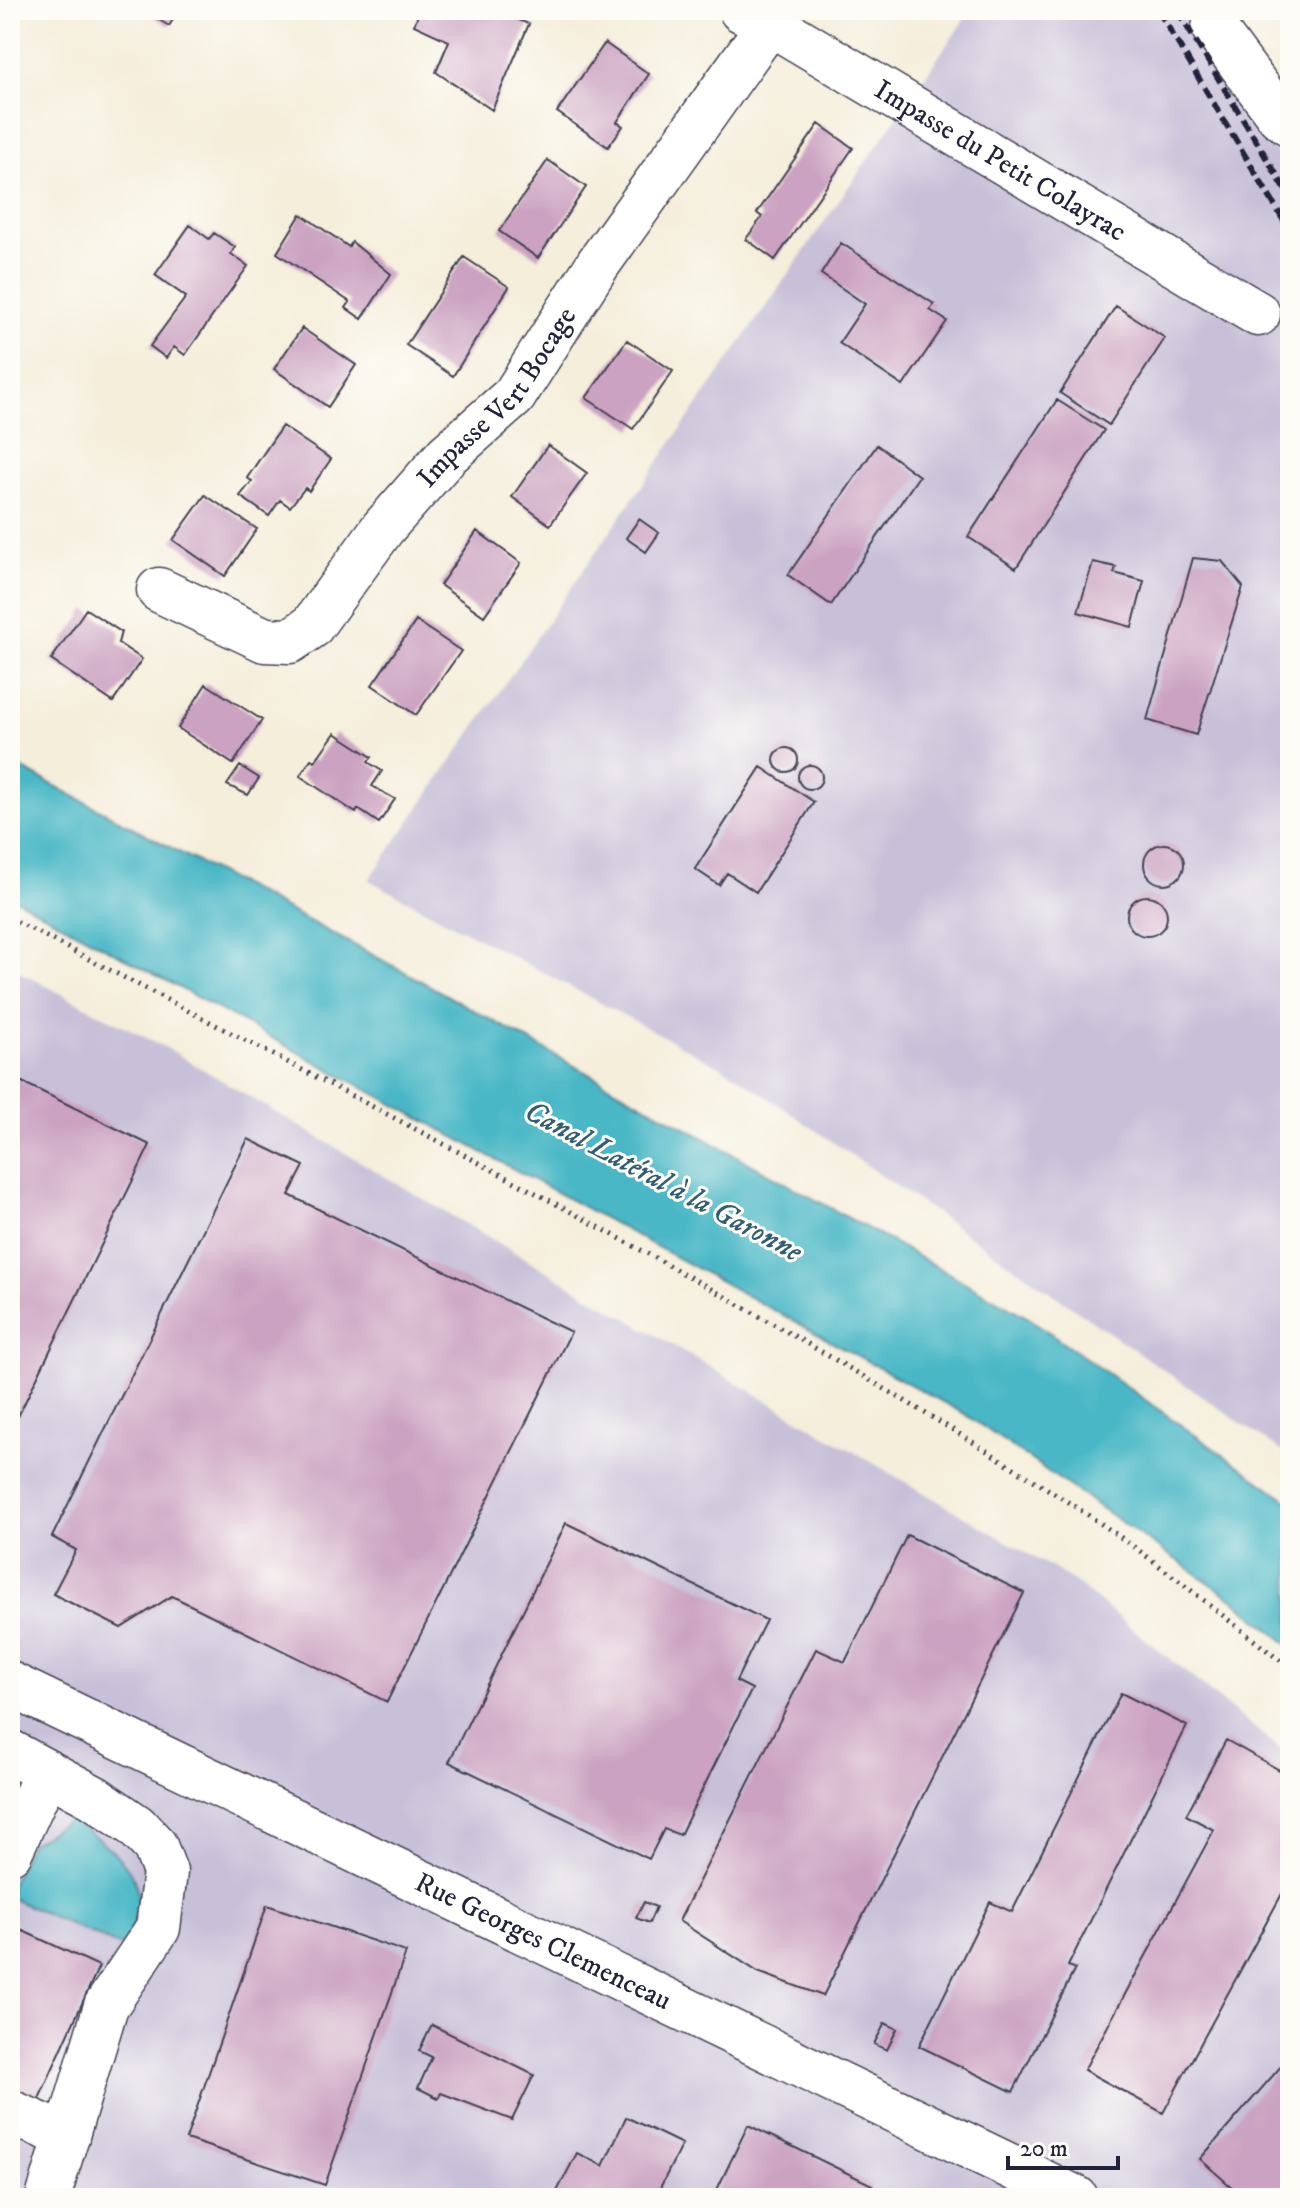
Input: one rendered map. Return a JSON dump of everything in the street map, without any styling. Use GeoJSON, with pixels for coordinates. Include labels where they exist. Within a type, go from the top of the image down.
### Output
{"type":"FeatureCollection","features":[{"type":"Feature","properties":{"kind":"street","name":"Impasse du Petit Colayrac"},"geometry":{"type":"LineString","coordinates":[[755,17],[1258,314]]}},
{"type":"Feature","properties":{"kind":"street","name":"Impasse Vert Bocage"},"geometry":{"type":"LineString","coordinates":[[159,590],[265,640],[290,641],[311,627],[383,528],[447,455],[514,396],[755,17]]}},
{"type":"Feature","properties":{"kind":"street"},"geometry":{"type":"LineString","coordinates":[[1214,28],[1252,81],[1290,124]]}},
{"type":"Feature","properties":{"kind":"street","name":"Rue Georges Clemenceau"},"geometry":{"type":"LineString","coordinates":[[10,1684],[1076,2198]]}},
{"type":"Feature","properties":{"kind":"street"},"geometry":{"type":"LineString","coordinates":[[10,1852],[28,1762],[95,1798],[136,1826],[155,1846],[165,1872],[158,1928],[106,2006],[48,2198]]}},
{"type":"Feature","properties":{"kind":"street"},"geometry":{"type":"LineString","coordinates":[[10,2112],[67,2136]]}},
{"type":"Feature","properties":{"kind":"path"},"geometry":{"type":"LineString","coordinates":[[10,918],[431,1138],[851,1367],[1091,1517],[1290,1668]]}},
{"type":"Feature","properties":{"kind":"shaded area"},"geometry":{"type":"Polygon","coordinates":[[[971,10],[1189,10],[1290,173],[1290,1457],[734,1074],[369,880],[971,10]]]}},
{"type":"Feature","properties":{"kind":"shaded area"},"geometry":{"type":"Polygon","coordinates":[[[10,967],[170,1050],[1074,1581],[1290,1757],[1290,2198],[10,2198],[10,967]]]}},
{"type":"Feature","properties":{"kind":"water","name":"Canal Latéral à la Garonne"},"geometry":{"type":"Polygon","coordinates":[[[10,762],[412,976],[1029,1318],[1290,1502],[1290,1646],[1233,1599],[963,1413],[10,896],[10,762]]]}},
{"type":"Feature","properties":{"kind":"water"},"geometry":{"type":"Polygon","coordinates":[[[70,1820],[114,1852],[131,1874],[138,1905],[127,1949],[10,1898],[10,1886],[30,1844],[70,1820]]]}},
{"type":"Feature","properties":{"kind":"building"},"geometry":{"type":"Polygon","coordinates":[[[143,10],[179,10],[169,26],[143,10]]]}},
{"type":"Feature","properties":{"kind":"building"},"geometry":{"type":"Polygon","coordinates":[[[420,10],[502,10],[501,13],[529,24],[492,110],[436,72],[449,41],[414,25],[420,10]]]}},
{"type":"Feature","properties":{"kind":"building"},"geometry":{"type":"Polygon","coordinates":[[[605,43],[649,74],[617,122],[623,126],[608,147],[557,112],[605,43]]]}},
{"type":"Feature","properties":{"kind":"building"},"geometry":{"type":"Polygon","coordinates":[[[819,124],[853,148],[775,260],[746,239],[762,217],[757,213],[819,124]]]}},
{"type":"Feature","properties":{"kind":"building"},"geometry":{"type":"Polygon","coordinates":[[[548,160],[586,187],[538,258],[499,231],[548,160]]]}},
{"type":"Feature","properties":{"kind":"building"},"geometry":{"type":"Polygon","coordinates":[[[301,214],[349,247],[352,242],[391,274],[362,319],[346,308],[350,302],[277,253],[301,214]]]}},
{"type":"Feature","properties":{"kind":"building"},"geometry":{"type":"Polygon","coordinates":[[[190,225],[209,239],[214,233],[235,247],[231,254],[248,266],[185,355],[174,347],[166,358],[150,346],[186,297],[155,275],[190,225]]]}},
{"type":"Feature","properties":{"kind":"building"},"geometry":{"type":"Polygon","coordinates":[[[841,243],[934,304],[930,310],[947,321],[903,386],[839,343],[865,304],[821,274],[841,243]]]}},
{"type":"Feature","properties":{"kind":"building"},"geometry":{"type":"Polygon","coordinates":[[[464,257],[509,287],[453,376],[406,345],[464,257]]]}},
{"type":"Feature","properties":{"kind":"building"},"geometry":{"type":"Polygon","coordinates":[[[1116,306],[1165,338],[1109,425],[1060,393],[1116,306]]]}},
{"type":"Feature","properties":{"kind":"building"},"geometry":{"type":"Polygon","coordinates":[[[302,328],[356,365],[328,407],[274,369],[302,328]]]}},
{"type":"Feature","properties":{"kind":"building"},"geometry":{"type":"Polygon","coordinates":[[[627,340],[673,371],[633,429],[586,398],[627,340]]]}},
{"type":"Feature","properties":{"kind":"building"},"geometry":{"type":"Polygon","coordinates":[[[1057,400],[1104,430],[1016,568],[968,537],[1057,400]]]}},
{"type":"Feature","properties":{"kind":"building"},"geometry":{"type":"Polygon","coordinates":[[[282,426],[331,459],[309,491],[305,488],[290,507],[280,500],[269,516],[240,496],[252,481],[247,478],[282,426]]]}},
{"type":"Feature","properties":{"kind":"building"},"geometry":{"type":"Polygon","coordinates":[[[548,445],[587,473],[550,525],[512,497],[548,445]]]}},
{"type":"Feature","properties":{"kind":"building"},"geometry":{"type":"Polygon","coordinates":[[[877,445],[919,476],[831,605],[788,575],[877,445]]]}},
{"type":"Feature","properties":{"kind":"building"},"geometry":{"type":"Polygon","coordinates":[[[205,495],[257,529],[225,576],[173,540],[205,495]]]}},
{"type":"Feature","properties":{"kind":"building"},"geometry":{"type":"Polygon","coordinates":[[[639,519],[659,533],[646,552],[626,538],[639,519]]]}},
{"type":"Feature","properties":{"kind":"building"},"geometry":{"type":"Polygon","coordinates":[[[477,531],[521,563],[484,616],[440,585],[477,531]]]}},
{"type":"Feature","properties":{"kind":"building"},"geometry":{"type":"Polygon","coordinates":[[[1193,558],[1222,561],[1243,587],[1196,735],[1147,720],[1193,558]]]}},
{"type":"Feature","properties":{"kind":"building"},"geometry":{"type":"Polygon","coordinates":[[[1093,562],[1116,567],[1114,573],[1144,581],[1132,627],[1078,612],[1093,562]]]}},
{"type":"Feature","properties":{"kind":"building"},"geometry":{"type":"Polygon","coordinates":[[[86,609],[121,632],[118,643],[142,659],[113,702],[51,660],[86,609]]]}},
{"type":"Feature","properties":{"kind":"building"},"geometry":{"type":"Polygon","coordinates":[[[416,621],[461,651],[416,715],[372,685],[416,621]]]}},
{"type":"Feature","properties":{"kind":"building"},"geometry":{"type":"Polygon","coordinates":[[[206,684],[262,720],[233,764],[178,728],[206,684]]]}},
{"type":"Feature","properties":{"kind":"building"},"geometry":{"type":"Polygon","coordinates":[[[335,733],[372,757],[368,762],[382,771],[372,786],[395,799],[379,823],[358,809],[356,813],[300,776],[335,733]]]}},
{"type":"Feature","properties":{"kind":"building"},"geometry":{"type":"Polygon","coordinates":[[[786,748],[794,752],[798,760],[794,768],[786,772],[778,768],[774,760],[778,752],[786,748]]]}},
{"type":"Feature","properties":{"kind":"building"},"geometry":{"type":"Polygon","coordinates":[[[810,765],[818,769],[822,777],[818,785],[810,789],[802,785],[798,777],[802,769],[810,765]]]}},
{"type":"Feature","properties":{"kind":"building"},"geometry":{"type":"Polygon","coordinates":[[[240,766],[259,778],[248,795],[227,785],[240,766]]]}},
{"type":"Feature","properties":{"kind":"building"},"geometry":{"type":"Polygon","coordinates":[[[761,767],[814,802],[756,892],[727,873],[719,885],[695,869],[761,767]]]}},
{"type":"Feature","properties":{"kind":"building"},"geometry":{"type":"Polygon","coordinates":[[[1164,844],[1178,850],[1184,864],[1178,878],[1164,884],[1150,878],[1144,864],[1150,850],[1164,844]]]}},
{"type":"Feature","properties":{"kind":"building"},"geometry":{"type":"Polygon","coordinates":[[[1147,896],[1161,902],[1167,916],[1161,930],[1147,936],[1133,930],[1127,916],[1133,902],[1147,896]]]}},
{"type":"Feature","properties":{"kind":"building"},"geometry":{"type":"Polygon","coordinates":[[[10,1076],[150,1145],[10,1433],[10,1076]]]}},
{"type":"Feature","properties":{"kind":"building"},"geometry":{"type":"Polygon","coordinates":[[[248,1139],[304,1166],[289,1195],[571,1332],[387,1702],[172,1596],[121,1628],[53,1594],[76,1550],[52,1537],[248,1139]]]}},
{"type":"Feature","properties":{"kind":"building"},"geometry":{"type":"Polygon","coordinates":[[[566,1523],[766,1620],[736,1681],[752,1689],[680,1835],[664,1829],[649,1859],[449,1762],[566,1523]]]}},
{"type":"Feature","properties":{"kind":"building"},"geometry":{"type":"Polygon","coordinates":[[[907,1535],[1024,1593],[823,1996],[758,1972],[679,1921],[816,1649],[845,1662],[907,1535]]]}},
{"type":"Feature","properties":{"kind":"building"},"geometry":{"type":"Polygon","coordinates":[[[1121,1693],[1187,1726],[1068,1966],[1075,1969],[1013,2092],[919,2046],[990,1902],[1012,1912],[1121,1693]]]}},
{"type":"Feature","properties":{"kind":"building"},"geometry":{"type":"Polygon","coordinates":[[[1226,1740],[1290,1776],[1290,1879],[1163,2113],[1084,2070],[1214,1830],[1186,1815],[1226,1740]]]}},
{"type":"Feature","properties":{"kind":"building"},"geometry":{"type":"Polygon","coordinates":[[[644,1902],[656,1907],[649,1923],[636,1918],[644,1902]]]}},
{"type":"Feature","properties":{"kind":"building"},"geometry":{"type":"Polygon","coordinates":[[[267,1905],[406,1952],[325,2185],[186,2139],[267,1905]]]}},
{"type":"Feature","properties":{"kind":"building"},"geometry":{"type":"Polygon","coordinates":[[[10,1925],[99,1966],[38,2101],[10,2088],[10,1925]]]}},
{"type":"Feature","properties":{"kind":"building"},"geometry":{"type":"Polygon","coordinates":[[[885,2023],[897,2029],[887,2050],[874,2044],[885,2023]]]}},
{"type":"Feature","properties":{"kind":"building"},"geometry":{"type":"Polygon","coordinates":[[[432,2025],[534,2075],[512,2120],[441,2093],[438,2098],[418,2088],[432,2057],[419,2051],[432,2025]]]}},
{"type":"Feature","properties":{"kind":"building"},"geometry":{"type":"Polygon","coordinates":[[[1290,2056],[1290,2188],[1281,2198],[1244,2198],[1200,2159],[1290,2056]]]}},
{"type":"Feature","properties":{"kind":"building"},"geometry":{"type":"Polygon","coordinates":[[[626,2117],[682,2144],[655,2198],[554,2197],[577,2153],[603,2166],[626,2117]]]}},
{"type":"Feature","properties":{"kind":"building"},"geometry":{"type":"Polygon","coordinates":[[[748,2125],[872,2185],[865,2198],[713,2198],[748,2125]]]}},
{"type":"Feature","properties":{"kind":"railway"},"geometry":{"type":"LineString","coordinates":[[1158,10],[1290,231]]}},
{"type":"Feature","properties":{"kind":"railway"},"geometry":{"type":"LineString","coordinates":[[1177,10],[1290,197]]}}]}
